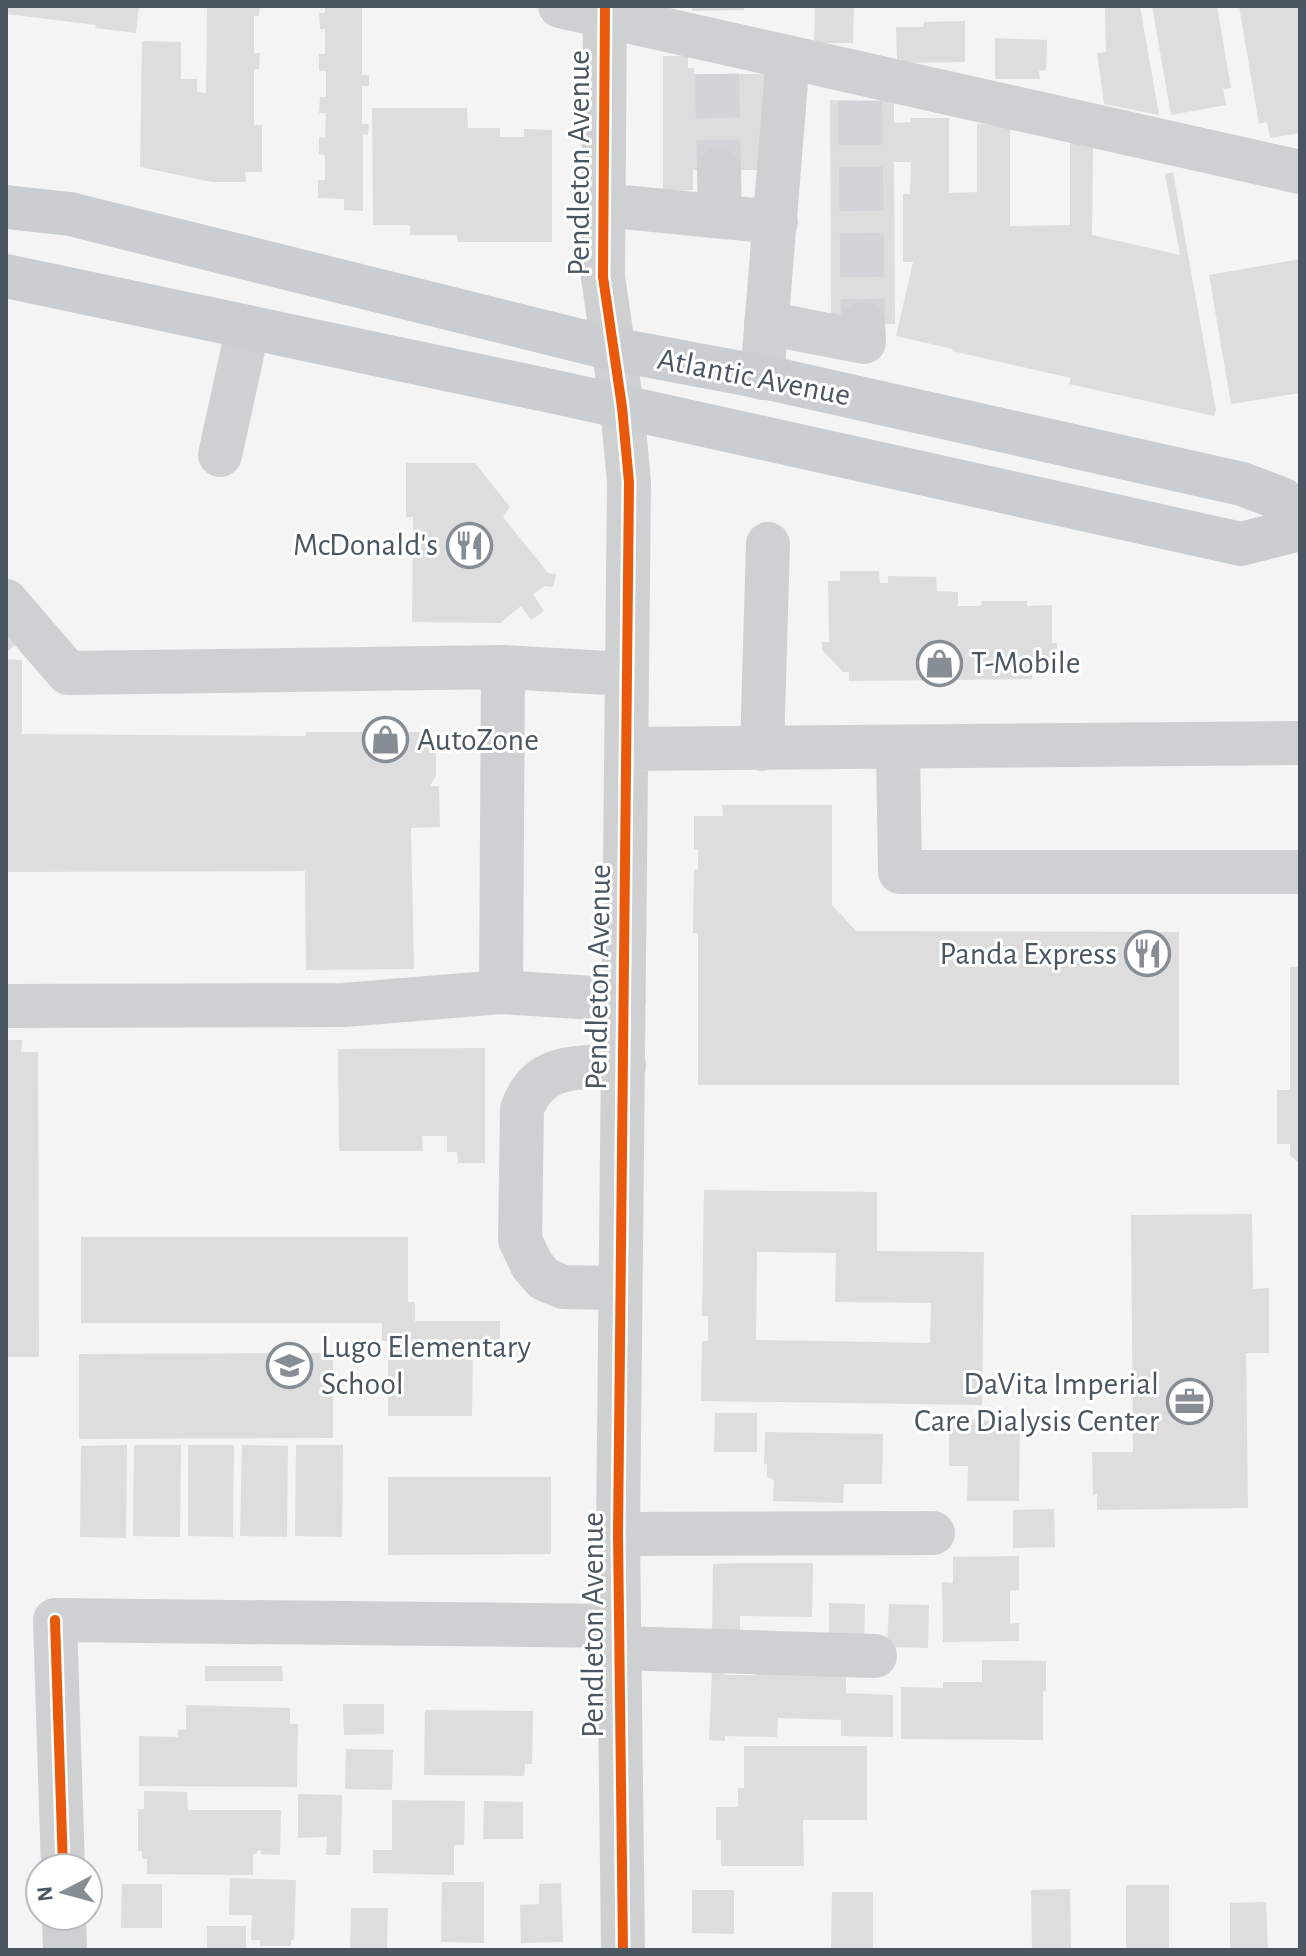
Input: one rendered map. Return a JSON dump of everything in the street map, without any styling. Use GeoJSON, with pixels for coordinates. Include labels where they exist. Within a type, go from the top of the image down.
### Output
{"type":"FeatureCollection","features":[{"type":"Feature","properties":{"kind":"main road","name":"Atlantic Avenue"},"geometry":{"type":"LineString","coordinates":[[6,207],[70,214],[613,349],[762,378],[1242,484],[1282,499],[1299,528],[1241,544],[248,327],[7,286]]}},
{"type":"Feature","properties":{"kind":"street"},"geometry":{"type":"LineString","coordinates":[[560,6],[605,11],[717,58],[788,57],[859,87],[1300,172]]}},
{"type":"Feature","properties":{"kind":"street","name":"Pendleton Avenue"},"geometry":{"type":"LineString","coordinates":[[605,11],[603,277],[622,407],[629,482],[618,1534],[623,1950]]}},
{"type":"Feature","properties":{"kind":"street"},"geometry":{"type":"LineString","coordinates":[[762,378],[788,57]]}},
{"type":"Feature","properties":{"kind":"street"},"geometry":{"type":"LineString","coordinates":[[719,170],[720,216]]}},
{"type":"Feature","properties":{"kind":"street"},"geometry":{"type":"LineString","coordinates":[[603,205],[776,222]]}},
{"type":"Feature","properties":{"kind":"street"},"geometry":{"type":"LineString","coordinates":[[766,323],[864,342],[863,324]]}},
{"type":"Feature","properties":{"kind":"street"},"geometry":{"type":"LineString","coordinates":[[220,455],[248,327]]}},
{"type":"Feature","properties":{"kind":"street"},"geometry":{"type":"LineString","coordinates":[[762,749],[768,544]]}},
{"type":"Feature","properties":{"kind":"street"},"geometry":{"type":"LineString","coordinates":[[6,601],[68,673],[503,667],[626,674]]}},
{"type":"Feature","properties":{"kind":"street"},"geometry":{"type":"LineString","coordinates":[[501,992],[503,667]]}},
{"type":"Feature","properties":{"kind":"street"},"geometry":{"type":"LineString","coordinates":[[626,749],[1300,743]]}},
{"type":"Feature","properties":{"kind":"street"},"geometry":{"type":"LineString","coordinates":[[898,748],[900,872],[1300,872]]}},
{"type":"Feature","properties":{"kind":"street"},"geometry":{"type":"LineString","coordinates":[[6,1006],[344,1005],[501,992],[624,1000]]}},
{"type":"Feature","properties":{"kind":"street"},"geometry":{"type":"LineString","coordinates":[[620,1288],[563,1287],[544,1279],[532,1265],[520,1240],[522,1109],[528,1092],[546,1076],[566,1069],[624,1066]]}},
{"type":"Feature","properties":{"kind":"street"},"geometry":{"type":"LineString","coordinates":[[618,1534],[933,1533]]}},
{"type":"Feature","properties":{"kind":"street"},"geometry":{"type":"LineString","coordinates":[[62,1852],[55,1620],[619,1637],[875,1656]]}},
{"type":"Feature","properties":{"kind":"building"},"geometry":{"type":"Polygon","coordinates":[[[6,6],[139,6],[136,33],[6,14],[6,6]]]}},
{"type":"Feature","properties":{"kind":"building"},"geometry":{"type":"Polygon","coordinates":[[[207,6],[260,6],[259,16],[254,16],[254,53],[260,53],[259,69],[254,69],[254,125],[262,125],[262,172],[245,172],[246,182],[212,182],[140,167],[142,41],[181,42],[181,79],[197,79],[197,92],[206,93],[207,6]]]}},
{"type":"Feature","properties":{"kind":"building"},"geometry":{"type":"Polygon","coordinates":[[[325,6],[362,6],[362,75],[369,75],[369,86],[362,86],[362,124],[369,124],[368,135],[363,134],[363,211],[344,210],[344,199],[318,198],[318,180],[325,180],[325,155],[319,154],[319,137],[325,138],[326,113],[319,113],[320,97],[326,97],[326,71],[319,71],[319,54],[325,54],[325,29],[320,29],[319,13],[325,13],[325,6]]]}},
{"type":"Feature","properties":{"kind":"building"},"geometry":{"type":"Polygon","coordinates":[[[692,6],[744,6],[744,10],[692,11],[692,6]]]}},
{"type":"Feature","properties":{"kind":"building"},"geometry":{"type":"Polygon","coordinates":[[[815,6],[854,6],[853,43],[814,43],[815,6]]]}},
{"type":"Feature","properties":{"kind":"building"},"geometry":{"type":"Polygon","coordinates":[[[1105,6],[1140,6],[1159,115],[1104,104],[1097,53],[1106,52],[1105,6]]]}},
{"type":"Feature","properties":{"kind":"building"},"geometry":{"type":"Polygon","coordinates":[[[1152,6],[1217,6],[1231,88],[1223,89],[1226,105],[1171,115],[1152,6]]]}},
{"type":"Feature","properties":{"kind":"building"},"geometry":{"type":"Polygon","coordinates":[[[1239,6],[1300,6],[1300,133],[1270,138],[1267,122],[1259,124],[1239,6]]]}},
{"type":"Feature","properties":{"kind":"building"},"geometry":{"type":"Polygon","coordinates":[[[965,21],[965,62],[902,63],[901,59],[897,59],[896,27],[923,27],[924,22],[965,21]]]}},
{"type":"Feature","properties":{"kind":"building"},"geometry":{"type":"Polygon","coordinates":[[[995,38],[1047,40],[1046,70],[1039,71],[1040,79],[995,79],[995,38]]]}},
{"type":"Feature","properties":{"kind":"building"},"geometry":{"type":"Polygon","coordinates":[[[663,56],[688,56],[688,68],[694,68],[694,74],[771,74],[771,170],[693,170],[693,190],[663,191],[663,56]]]}},
{"type":"Feature","properties":{"kind":"building"},"geometry":{"type":"Polygon","coordinates":[[[830,100],[894,101],[894,123],[911,122],[911,118],[949,118],[949,193],[977,192],[977,124],[1010,125],[1010,226],[1070,225],[1070,138],[1093,145],[1092,235],[1180,255],[1165,174],[1173,172],[1216,410],[1214,416],[1069,384],[1071,378],[896,336],[913,262],[903,262],[903,194],[910,194],[911,162],[894,162],[895,324],[831,324],[830,100]]]}},
{"type":"Feature","properties":{"kind":"building"},"geometry":{"type":"Polygon","coordinates":[[[372,108],[467,108],[468,128],[500,128],[500,137],[524,137],[524,129],[552,130],[552,242],[458,242],[457,235],[410,235],[410,225],[373,225],[372,108]]]}},
{"type":"Feature","properties":{"kind":"building"},"geometry":{"type":"Polygon","coordinates":[[[1300,259],[1300,393],[1231,404],[1209,275],[1300,259]]]}},
{"type":"Feature","properties":{"kind":"building","name":"McDonald's"},"geometry":{"type":"Polygon","coordinates":[[[406,463],[475,463],[510,507],[503,517],[548,573],[556,574],[553,587],[545,586],[533,594],[544,611],[531,620],[521,606],[500,623],[412,622],[413,517],[406,517],[406,463]]]}},
{"type":"Feature","properties":{"kind":"building"},"geometry":{"type":"Polygon","coordinates":[[[840,571],[879,571],[880,583],[888,583],[888,576],[936,577],[937,591],[958,592],[958,606],[981,606],[982,601],[1027,601],[1027,606],[1052,605],[1052,643],[1057,643],[1057,653],[1037,672],[1032,672],[1032,679],[849,681],[849,672],[843,672],[822,650],[822,642],[829,642],[828,581],[840,581],[840,571]]]}},
{"type":"Feature","properties":{"kind":"building"},"geometry":{"type":"Polygon","coordinates":[[[6,632],[17,643],[6,653],[6,632]]]}},
{"type":"Feature","properties":{"kind":"building"},"geometry":{"type":"Polygon","coordinates":[[[6,659],[22,660],[22,734],[306,736],[306,732],[429,732],[436,742],[436,776],[430,786],[439,786],[440,827],[411,828],[414,969],[306,970],[305,871],[6,872],[6,659]]]}},
{"type":"Feature","properties":{"kind":"building"},"geometry":{"type":"Polygon","coordinates":[[[722,805],[832,805],[832,905],[856,931],[1179,932],[1179,1085],[698,1085],[698,933],[693,933],[694,870],[698,869],[698,849],[694,849],[694,816],[723,816],[722,805]]]}},
{"type":"Feature","properties":{"kind":"building"},"geometry":{"type":"Polygon","coordinates":[[[1290,967],[1300,967],[1300,1164],[1290,1155],[1290,1144],[1277,1144],[1277,1090],[1290,1090],[1290,967]]]}},
{"type":"Feature","properties":{"kind":"building"},"geometry":{"type":"Polygon","coordinates":[[[6,1040],[22,1040],[21,1052],[38,1052],[39,1357],[6,1357],[6,1040]]]}},
{"type":"Feature","properties":{"kind":"building"},"geometry":{"type":"Polygon","coordinates":[[[485,1048],[485,1163],[458,1163],[457,1152],[447,1152],[447,1136],[422,1136],[423,1151],[339,1151],[338,1049],[485,1048]]]}},
{"type":"Feature","properties":{"kind":"building"},"geometry":{"type":"Polygon","coordinates":[[[704,1190],[877,1192],[877,1251],[984,1252],[982,1405],[701,1401],[702,1341],[708,1341],[708,1316],[702,1316],[704,1190]],[[757,1252],[756,1340],[930,1343],[931,1303],[835,1302],[836,1253],[757,1252]]]}},
{"type":"Feature","properties":{"kind":"building","name":"DaVita Imperial Care Dialysis Center"},"geometry":{"type":"Polygon","coordinates":[[[1252,1214],[1253,1289],[1269,1288],[1269,1353],[1246,1353],[1248,1508],[1097,1510],[1097,1494],[1093,1495],[1092,1452],[1133,1452],[1131,1215],[1252,1214]]]}},
{"type":"Feature","properties":{"kind":"building"},"geometry":{"type":"Polygon","coordinates":[[[81,1237],[408,1237],[408,1302],[415,1302],[415,1321],[500,1321],[500,1340],[473,1340],[472,1416],[388,1416],[388,1341],[382,1341],[382,1323],[81,1323],[81,1237]]]}},
{"type":"Feature","properties":{"kind":"building"},"geometry":{"type":"Polygon","coordinates":[[[333,1353],[333,1438],[79,1439],[79,1354],[333,1353]]]}},
{"type":"Feature","properties":{"kind":"building"},"geometry":{"type":"Polygon","coordinates":[[[715,1413],[757,1413],[757,1452],[714,1452],[715,1413]]]}},
{"type":"Feature","properties":{"kind":"building"},"geometry":{"type":"Polygon","coordinates":[[[949,1420],[1020,1421],[1019,1501],[967,1501],[968,1466],[949,1466],[949,1420]]]}},
{"type":"Feature","properties":{"kind":"building"},"geometry":{"type":"Polygon","coordinates":[[[765,1432],[883,1434],[882,1484],[844,1484],[843,1503],[773,1501],[774,1480],[767,1477],[767,1464],[764,1464],[765,1432]]]}},
{"type":"Feature","properties":{"kind":"building"},"geometry":{"type":"Polygon","coordinates":[[[127,1445],[126,1538],[80,1537],[81,1446],[127,1445]]]}},
{"type":"Feature","properties":{"kind":"building"},"geometry":{"type":"Polygon","coordinates":[[[134,1445],[181,1445],[180,1537],[133,1536],[134,1445]]]}},
{"type":"Feature","properties":{"kind":"building"},"geometry":{"type":"Polygon","coordinates":[[[188,1445],[234,1445],[233,1537],[188,1536],[188,1445]]]}},
{"type":"Feature","properties":{"kind":"building"},"geometry":{"type":"Polygon","coordinates":[[[242,1445],[288,1446],[287,1537],[240,1536],[242,1445]]]}},
{"type":"Feature","properties":{"kind":"building"},"geometry":{"type":"Polygon","coordinates":[[[296,1445],[343,1445],[342,1537],[295,1536],[296,1445]]]}},
{"type":"Feature","properties":{"kind":"building"},"geometry":{"type":"Polygon","coordinates":[[[388,1477],[551,1477],[551,1554],[388,1555],[388,1477]]]}},
{"type":"Feature","properties":{"kind":"building"},"geometry":{"type":"Polygon","coordinates":[[[1054,1509],[1055,1547],[1013,1548],[1013,1510],[1054,1509]]]}},
{"type":"Feature","properties":{"kind":"building"},"geometry":{"type":"Polygon","coordinates":[[[1019,1556],[1019,1590],[1010,1591],[1010,1624],[1019,1623],[1019,1641],[943,1642],[942,1582],[953,1583],[953,1557],[1019,1556]]]}},
{"type":"Feature","properties":{"kind":"building"},"geometry":{"type":"Polygon","coordinates":[[[813,1563],[812,1617],[740,1616],[740,1637],[712,1637],[713,1564],[813,1563]]]}},
{"type":"Feature","properties":{"kind":"building"},"geometry":{"type":"Polygon","coordinates":[[[829,1603],[865,1604],[864,1649],[829,1648],[829,1603]]]}},
{"type":"Feature","properties":{"kind":"building"},"geometry":{"type":"Polygon","coordinates":[[[889,1604],[929,1605],[928,1648],[887,1647],[889,1604]]]}},
{"type":"Feature","properties":{"kind":"building"},"geometry":{"type":"Polygon","coordinates":[[[982,1660],[1046,1661],[1043,1740],[901,1739],[901,1687],[943,1688],[943,1682],[982,1682],[982,1660]]]}},
{"type":"Feature","properties":{"kind":"building"},"geometry":{"type":"Polygon","coordinates":[[[205,1666],[282,1666],[283,1681],[205,1681],[205,1666]]]}},
{"type":"Feature","properties":{"kind":"building"},"geometry":{"type":"Polygon","coordinates":[[[846,1669],[846,1693],[893,1695],[893,1737],[841,1736],[841,1720],[778,1718],[777,1737],[725,1736],[725,1741],[709,1740],[712,1671],[725,1672],[724,1675],[755,1675],[755,1671],[846,1669]]]}},
{"type":"Feature","properties":{"kind":"building"},"geometry":{"type":"Polygon","coordinates":[[[343,1704],[384,1704],[384,1734],[344,1735],[343,1704]]]}},
{"type":"Feature","properties":{"kind":"building"},"geometry":{"type":"Polygon","coordinates":[[[186,1705],[290,1708],[290,1724],[298,1724],[297,1787],[139,1786],[139,1736],[178,1737],[178,1730],[186,1729],[186,1705]]]}},
{"type":"Feature","properties":{"kind":"building"},"geometry":{"type":"Polygon","coordinates":[[[425,1710],[533,1711],[532,1764],[525,1764],[524,1776],[424,1775],[425,1710]]]}},
{"type":"Feature","properties":{"kind":"building"},"geometry":{"type":"Polygon","coordinates":[[[744,1746],[867,1746],[867,1820],[803,1820],[804,1866],[721,1866],[721,1840],[716,1840],[716,1807],[738,1807],[738,1788],[744,1788],[744,1746]]]}},
{"type":"Feature","properties":{"kind":"building"},"geometry":{"type":"Polygon","coordinates":[[[346,1749],[393,1750],[392,1790],[345,1789],[346,1749]]]}},
{"type":"Feature","properties":{"kind":"building"},"geometry":{"type":"Polygon","coordinates":[[[144,1791],[187,1792],[188,1810],[281,1810],[280,1855],[257,1851],[253,1854],[253,1875],[147,1874],[147,1859],[142,1859],[142,1851],[138,1851],[138,1809],[144,1809],[144,1791]]]}},
{"type":"Feature","properties":{"kind":"building"},"geometry":{"type":"Polygon","coordinates":[[[298,1794],[342,1795],[341,1855],[326,1855],[327,1837],[298,1838],[298,1794]]]}},
{"type":"Feature","properties":{"kind":"building"},"geometry":{"type":"Polygon","coordinates":[[[392,1800],[465,1801],[464,1845],[454,1845],[454,1875],[373,1873],[373,1850],[392,1850],[392,1800]]]}},
{"type":"Feature","properties":{"kind":"building"},"geometry":{"type":"Polygon","coordinates":[[[484,1801],[523,1802],[523,1839],[483,1839],[484,1801]]]}},
{"type":"Feature","properties":{"kind":"building"},"geometry":{"type":"Polygon","coordinates":[[[230,1878],[296,1880],[294,1940],[291,1940],[291,1946],[260,1946],[260,1940],[251,1940],[252,1915],[229,1915],[230,1878]]]}},
{"type":"Feature","properties":{"kind":"building"},"geometry":{"type":"Polygon","coordinates":[[[442,1882],[484,1882],[484,1943],[441,1942],[442,1882]]]}},
{"type":"Feature","properties":{"kind":"building"},"geometry":{"type":"Polygon","coordinates":[[[561,1883],[563,1942],[521,1943],[520,1905],[539,1904],[539,1884],[561,1883]]]}},
{"type":"Feature","properties":{"kind":"building"},"geometry":{"type":"Polygon","coordinates":[[[122,1884],[162,1884],[162,1928],[121,1928],[122,1884]]]}},
{"type":"Feature","properties":{"kind":"building"},"geometry":{"type":"Polygon","coordinates":[[[1126,1885],[1169,1885],[1169,1950],[1126,1950],[1126,1885]]]}},
{"type":"Feature","properties":{"kind":"building"},"geometry":{"type":"Polygon","coordinates":[[[1070,1889],[1071,1950],[1032,1950],[1031,1890],[1070,1889]]]}},
{"type":"Feature","properties":{"kind":"building"},"geometry":{"type":"Polygon","coordinates":[[[692,1890],[734,1890],[734,1934],[692,1933],[692,1890]]]}},
{"type":"Feature","properties":{"kind":"building"},"geometry":{"type":"Polygon","coordinates":[[[832,1892],[873,1892],[873,1950],[831,1950],[832,1892]]]}},
{"type":"Feature","properties":{"kind":"building"},"geometry":{"type":"Polygon","coordinates":[[[1266,1902],[1268,1950],[1230,1950],[1230,1903],[1266,1902]]]}},
{"type":"Feature","properties":{"kind":"building"},"geometry":{"type":"Polygon","coordinates":[[[351,1908],[388,1908],[387,1949],[350,1948],[351,1908]]]}},
{"type":"Feature","properties":{"kind":"building"},"geometry":{"type":"Polygon","coordinates":[[[207,1926],[246,1926],[246,1950],[207,1950],[207,1926]]]}},
{"type":"Feature","properties":{"kind":"tunnel"},"geometry":{"type":"LineString","coordinates":[[717,74],[719,170]]}},
{"type":"Feature","properties":{"kind":"tunnel"},"geometry":{"type":"LineString","coordinates":[[860,101],[863,324]]}},
{"type":"Feature","properties":{"kind":"cycle path"},"geometry":{"type":"LineString","coordinates":[[605,6],[603,277],[622,407],[629,482],[618,1534],[623,1950]]}},
{"type":"Feature","properties":{"kind":"cycle path"},"geometry":{"type":"LineString","coordinates":[[55,1620],[62,1852]]}},
{"type":"Feature","properties":{"kind":"place","name":"McDonald's"},"geometry":{"type":"Point","coordinates":[469,545]}},
{"type":"Feature","properties":{"kind":"place","name":"T-Mobile"},"geometry":{"type":"Point","coordinates":[940,663]}},
{"type":"Feature","properties":{"kind":"place","name":"AutoZone"},"geometry":{"type":"Point","coordinates":[386,740]}},
{"type":"Feature","properties":{"kind":"place","name":"Panda Express"},"geometry":{"type":"Point","coordinates":[1148,954]}},
{"type":"Feature","properties":{"kind":"place","name":"Lugo Elementary School"},"geometry":{"type":"Point","coordinates":[290,1365]}},
{"type":"Feature","properties":{"kind":"place","name":"DaVita Imperial Care Dialysis Center"},"geometry":{"type":"Point","coordinates":[1190,1402]}}]}
